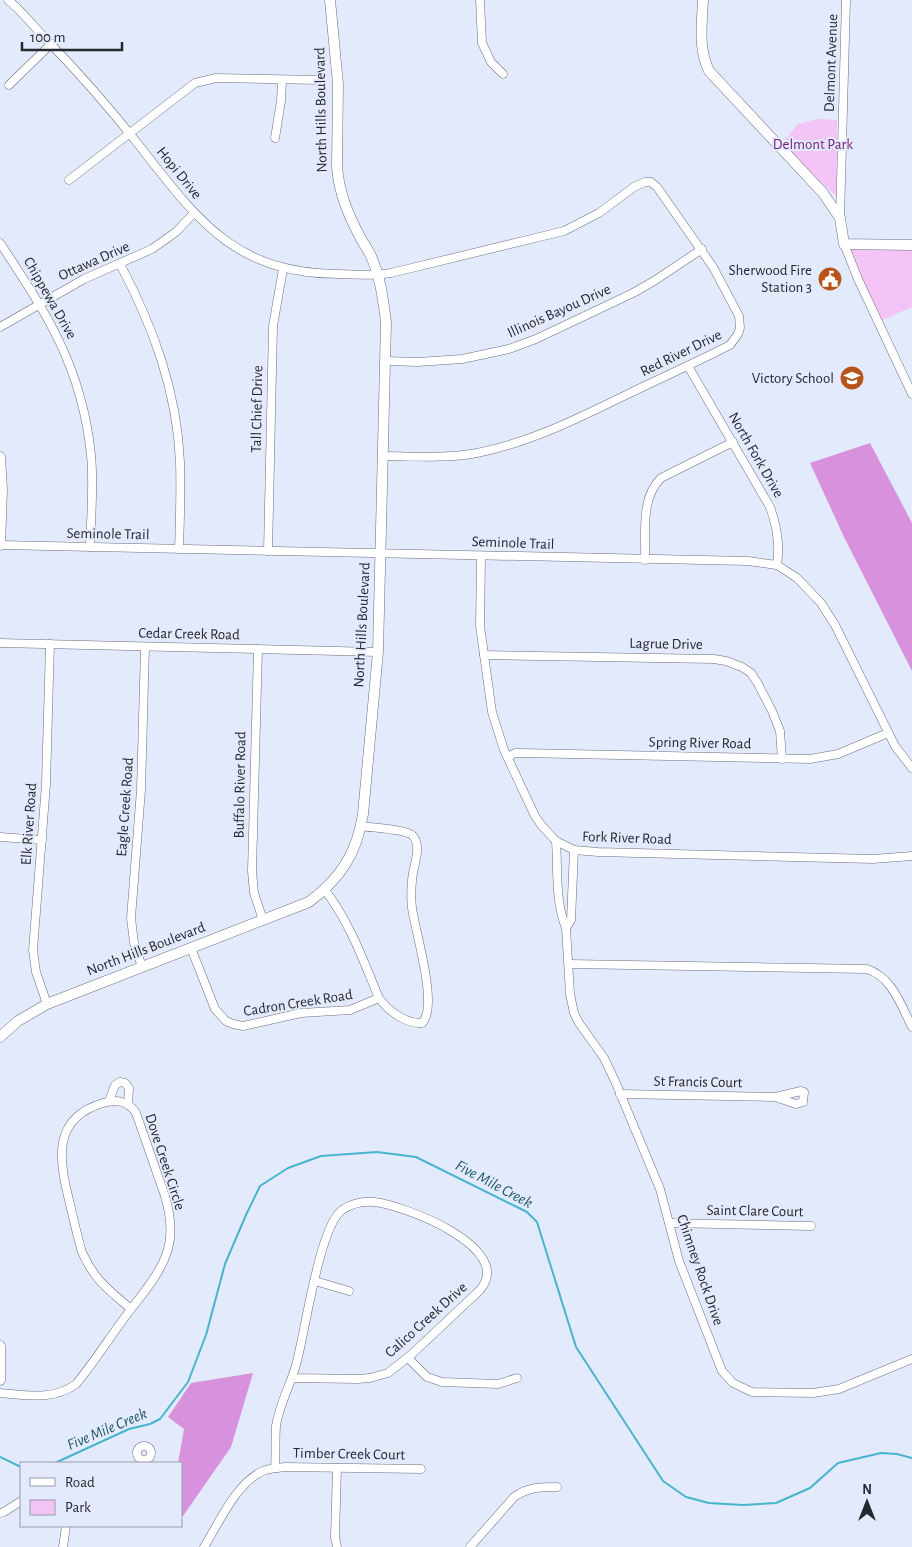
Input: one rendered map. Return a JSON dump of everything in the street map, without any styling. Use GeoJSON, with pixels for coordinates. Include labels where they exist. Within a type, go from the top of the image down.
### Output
{"type":"FeatureCollection","features":[{"type":"Feature","properties":{"kind":"street","name":"Hopi Drive"},"geometry":{"type":"LineString","coordinates":[[8,0],[94,90],[194,213],[220,237],[236,248],[283,269],[313,273],[378,275]]}},
{"type":"Feature","properties":{"kind":"street","name":"North Hills Boulevard"},"geometry":{"type":"LineString","coordinates":[[0,1037],[18,1021],[47,1004],[302,905],[325,890],[341,871],[351,855],[361,826],[378,652],[386,322],[378,275],[369,253],[345,208],[338,180],[338,84],[330,0]]}},
{"type":"Feature","properties":{"kind":"street"},"geometry":{"type":"LineString","coordinates":[[480,0],[482,43],[491,62],[503,74]]}},
{"type":"Feature","properties":{"kind":"street"},"geometry":{"type":"LineString","coordinates":[[703,0],[702,46],[709,71],[823,193],[840,218],[844,244],[858,279],[912,393]]}},
{"type":"Feature","properties":{"kind":"street","name":"Delmont Avenue"},"geometry":{"type":"LineString","coordinates":[[840,218],[846,0]]}},
{"type":"Feature","properties":{"kind":"street"},"geometry":{"type":"LineString","coordinates":[[9,85],[51,44]]}},
{"type":"Feature","properties":{"kind":"street"},"geometry":{"type":"LineString","coordinates":[[69,180],[194,82],[216,78],[321,80]]}},
{"type":"Feature","properties":{"kind":"street"},"geometry":{"type":"LineString","coordinates":[[274,138],[282,101],[282,80]]}},
{"type":"Feature","properties":{"kind":"street","name":"Red River Drive"},"geometry":{"type":"LineString","coordinates":[[378,275],[564,231],[599,213],[634,187],[651,182],[658,187],[713,267],[739,316],[740,328],[735,340],[730,345],[558,427],[514,444],[461,455],[438,457],[382,456]]}},
{"type":"Feature","properties":{"kind":"street","name":"Ottawa Drive"},"geometry":{"type":"LineString","coordinates":[[0,327],[84,279],[141,255],[165,241],[194,213]]}},
{"type":"Feature","properties":{"kind":"street","name":"Chippewa Drive"},"geometry":{"type":"LineString","coordinates":[[0,243],[40,304],[56,333],[68,359],[79,394],[87,426],[92,469],[90,547]]}},
{"type":"Feature","properties":{"kind":"street"},"geometry":{"type":"LineString","coordinates":[[844,244],[912,245]]}},
{"type":"Feature","properties":{"kind":"street","name":"Illinois Bayou Drive"},"geometry":{"type":"LineString","coordinates":[[385,361],[426,362],[462,360],[509,349],[536,339],[633,293],[702,249]]}},
{"type":"Feature","properties":{"kind":"street"},"geometry":{"type":"LineString","coordinates":[[120,264],[150,324],[171,393],[180,460],[180,549]]}},
{"type":"Feature","properties":{"kind":"street","name":"Tall Chief Drive"},"geometry":{"type":"LineString","coordinates":[[268,551],[273,326],[283,269]]}},
{"type":"Feature","properties":{"kind":"street","name":"North Fork Drive"},"geometry":{"type":"LineString","coordinates":[[688,366],[766,499],[773,516],[778,546],[777,565]]}},
{"type":"Feature","properties":{"kind":"street"},"geometry":{"type":"LineString","coordinates":[[645,560],[647,501],[653,487],[661,478],[733,442]]}},
{"type":"Feature","properties":{"kind":"street"},"geometry":{"type":"LineString","coordinates":[[0,457],[2,490],[0,546]]}},
{"type":"Feature","properties":{"kind":"street","name":"Seminole Trail"},"geometry":{"type":"LineString","coordinates":[[0,546],[380,553],[748,562],[777,565],[797,578],[816,597],[830,616],[888,732],[901,756],[912,768]]}},
{"type":"Feature","properties":{"kind":"street","name":"Fork River Road"},"geometry":{"type":"LineString","coordinates":[[481,556],[479,601],[492,712],[500,738],[535,816],[556,841],[574,850],[622,853],[873,859],[912,856]]}},
{"type":"Feature","properties":{"kind":"street","name":"Cedar Creek Road"},"geometry":{"type":"LineString","coordinates":[[0,643],[378,652]]}},
{"type":"Feature","properties":{"kind":"street","name":"Elk River Road"},"geometry":{"type":"LineString","coordinates":[[47,1004],[36,972],[33,950],[46,784],[50,644]]}},
{"type":"Feature","properties":{"kind":"street","name":"Eagle Creek Road"},"geometry":{"type":"LineString","coordinates":[[142,967],[134,943],[131,918],[141,790],[145,646]]}},
{"type":"Feature","properties":{"kind":"street","name":"Buffalo River Road"},"geometry":{"type":"LineString","coordinates":[[258,649],[252,871],[254,893],[263,920]]}},
{"type":"Feature","properties":{"kind":"street","name":"Lagrue Drive"},"geometry":{"type":"LineString","coordinates":[[484,655],[714,659],[734,663],[751,673],[763,692],[781,737],[782,759]]}},
{"type":"Feature","properties":{"kind":"street","name":"Spring River Road"},"geometry":{"type":"LineString","coordinates":[[508,757],[515,753],[521,753],[810,759],[838,754],[888,732]]}},
{"type":"Feature","properties":{"kind":"street"},"geometry":{"type":"LineString","coordinates":[[325,890],[337,905],[349,927],[379,998],[391,1011],[420,1024],[426,1018],[428,1001],[423,961],[412,908],[412,880],[417,852],[416,842],[412,835],[404,832],[361,826]]}},
{"type":"Feature","properties":{"kind":"street"},"geometry":{"type":"LineString","coordinates":[[0,836],[42,840]]}},
{"type":"Feature","properties":{"kind":"street","name":"Chimney Rock Drive"},"geometry":{"type":"LineString","coordinates":[[556,841],[559,895],[566,928],[570,994],[574,1013],[583,1030],[604,1058],[660,1189],[680,1262],[719,1364],[726,1376],[740,1388],[759,1393],[825,1392],[854,1383],[912,1358]]}},
{"type":"Feature","properties":{"kind":"street","name":"Chimney Rock Drive"},"geometry":{"type":"LineString","coordinates":[[566,928],[570,920],[574,850]]}},
{"type":"Feature","properties":{"kind":"street","name":"Cadron Creek Road"},"geometry":{"type":"LineString","coordinates":[[191,948],[215,1009],[226,1021],[237,1025],[250,1026],[301,1013],[350,1010],[379,998]]}},
{"type":"Feature","properties":{"kind":"street"},"geometry":{"type":"LineString","coordinates":[[569,964],[867,969],[878,974],[891,986],[912,1027]]}},
{"type":"Feature","properties":{"kind":"street","name":"Dove Creek Circle"},"geometry":{"type":"LineString","coordinates":[[0,1393],[47,1396],[68,1390],[81,1378],[163,1263],[168,1247],[169,1209],[136,1113],[121,1101],[109,1101],[113,1087],[120,1082],[125,1083],[129,1088],[128,1105]]}},
{"type":"Feature","properties":{"kind":"street","name":"St Francis Court"},"geometry":{"type":"LineString","coordinates":[[620,1094],[775,1097]]}},
{"type":"Feature","properties":{"kind":"street"},"geometry":{"type":"LineString","coordinates":[[109,1101],[88,1109],[72,1121],[65,1132],[61,1165],[82,1252],[88,1265],[101,1283],[131,1309]]}},
{"type":"Feature","properties":{"kind":"street","name":"Calico Creek Drive"},"geometry":{"type":"LineString","coordinates":[[275,1468],[276,1427],[279,1411],[292,1378],[315,1281],[332,1222],[340,1212],[355,1204],[373,1202],[396,1207],[442,1226],[470,1244],[486,1262],[487,1273],[484,1284],[408,1358],[388,1373],[370,1378],[292,1378]]}},
{"type":"Feature","properties":{"kind":"street","name":"Saint Clare Court"},"geometry":{"type":"LineString","coordinates":[[669,1223],[811,1226]]}},
{"type":"Feature","properties":{"kind":"street"},"geometry":{"type":"LineString","coordinates":[[315,1281],[350,1291]]}},
{"type":"Feature","properties":{"kind":"street"},"geometry":{"type":"LineString","coordinates":[[0,1346],[0,1380]]}},
{"type":"Feature","properties":{"kind":"street"},"geometry":{"type":"LineString","coordinates":[[408,1358],[428,1377],[442,1382],[498,1384],[517,1378]]}},
{"type":"Feature","properties":{"kind":"street"},"geometry":{"type":"LineString","coordinates":[[209,1545],[244,1485],[262,1472],[275,1468]]}},
{"type":"Feature","properties":{"kind":"street","name":"Timber Creek Court"},"geometry":{"type":"LineString","coordinates":[[275,1468],[421,1469]]}},
{"type":"Feature","properties":{"kind":"street"},"geometry":{"type":"LineString","coordinates":[[337,1468],[335,1537],[337,1547]]}},
{"type":"Feature","properties":{"kind":"street"},"geometry":{"type":"LineString","coordinates":[[470,1547],[514,1497],[521,1492],[533,1488],[557,1487]]}},
{"type":"Feature","properties":{"kind":"street"},"geometry":{"type":"LineString","coordinates":[[0,1513],[20,1502]]}},
{"type":"Feature","properties":{"kind":"street"},"geometry":{"type":"LineString","coordinates":[[63,1547],[66,1527]]}},
{"type":"Feature","properties":{"kind":"green space","name":"Delmont Park"},"geometry":{"type":"Polygon","coordinates":[[[817,119],[837,120],[836,196],[781,145],[798,124],[817,119]]]}},
{"type":"Feature","properties":{"kind":"green space"},"geometry":{"type":"Polygon","coordinates":[[[844,244],[912,245],[912,307],[878,322],[844,244]]]}},
{"type":"Feature","properties":{"kind":"shaded area"},"geometry":{"type":"Polygon","coordinates":[[[870,443],[912,523],[912,671],[844,537],[810,463],[870,443]]]}},
{"type":"Feature","properties":{"kind":"shaded area"},"geometry":{"type":"Polygon","coordinates":[[[253,1373],[231,1447],[183,1516],[182,1462],[178,1462],[184,1429],[168,1417],[191,1383],[253,1373]]]}},
{"type":"Feature","properties":{"kind":"waterway","name":"Five Mile Creek"},"geometry":{"type":"LineString","coordinates":[[57,1462],[129,1429],[150,1424],[160,1419],[188,1382],[206,1335],[225,1264],[260,1186],[288,1168],[321,1156],[377,1152],[416,1157],[527,1212],[537,1222],[576,1347],[663,1481],[686,1497],[709,1503],[743,1505],[776,1503],[810,1488],[838,1463],[881,1453],[897,1454],[912,1458]]}},
{"type":"Feature","properties":{"kind":"waterway","name":"Five Mile Creek"},"geometry":{"type":"LineString","coordinates":[[0,1457],[20,1467]]}},
{"type":"Feature","properties":{"kind":"place","name":"Sherwood Fire Station 3"},"geometry":{"type":"Point","coordinates":[830,279]}},
{"type":"Feature","properties":{"kind":"place","name":"Victory School"},"geometry":{"type":"Point","coordinates":[852,378]}}]}
